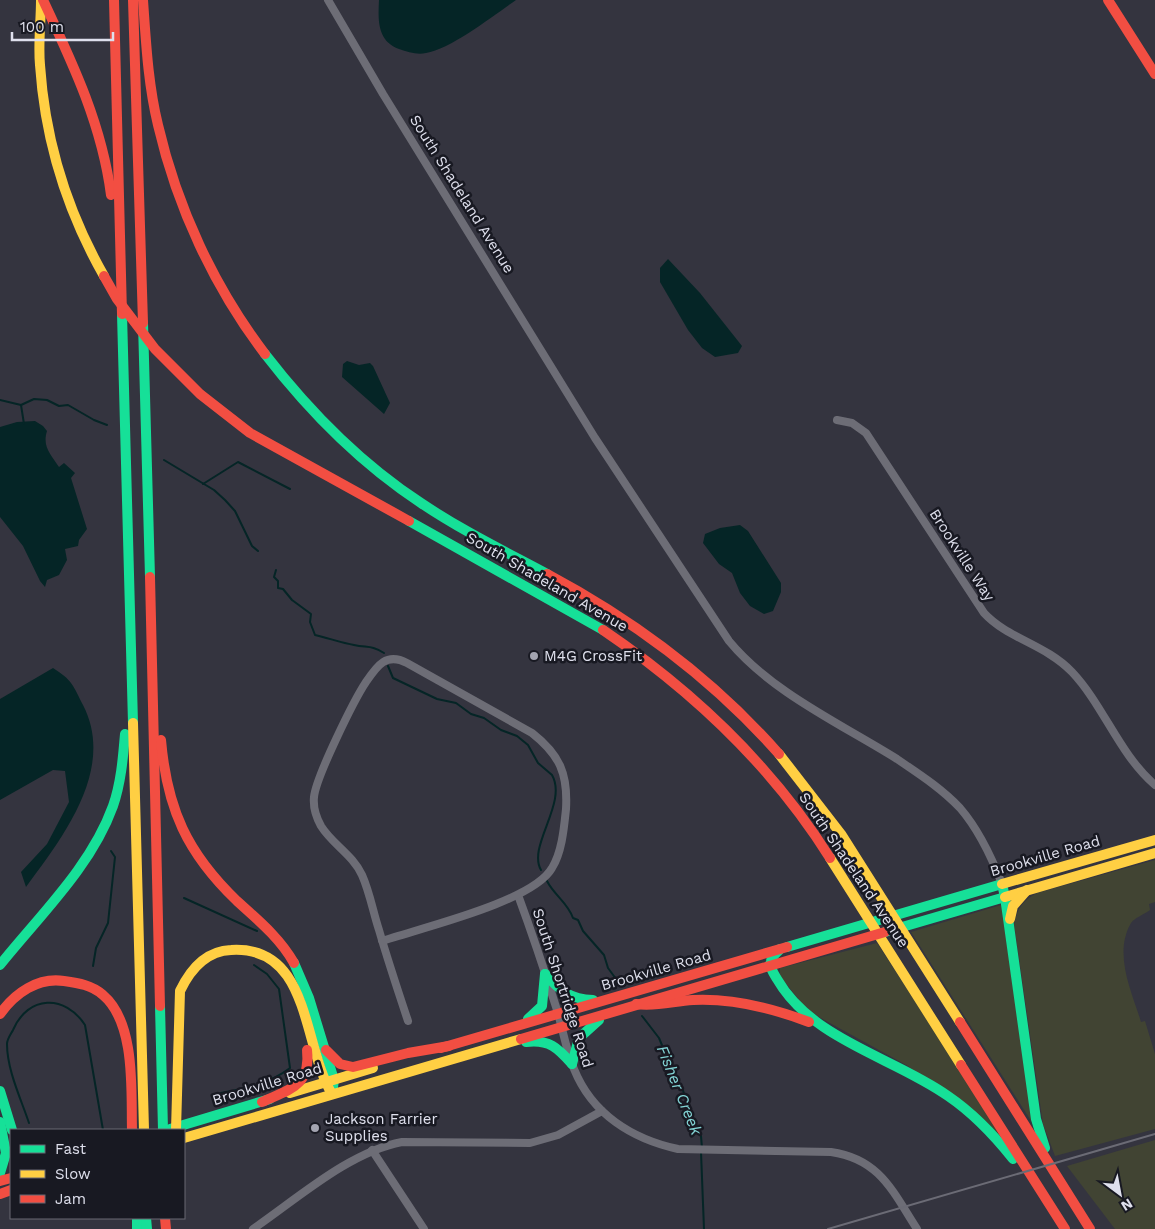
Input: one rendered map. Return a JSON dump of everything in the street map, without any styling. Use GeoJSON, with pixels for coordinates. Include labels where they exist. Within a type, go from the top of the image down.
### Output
{"type":"FeatureCollection","features":[{"type":"Feature","properties":{"kind":"main road","name":"South Shadeland Avenue"},"geometry":{"type":"LineString","coordinates":[[42,0],[39,43],[50,138],[63,189],[81,235],[104,279],[146,340],[178,375],[229,418],[274,447],[595,625],[653,664],[720,722],[774,779],[812,829],[1065,1229]]}},
{"type":"Feature","properties":{"kind":"main road"},"geometry":{"type":"LineString","coordinates":[[42,0],[87,96],[101,138],[110,181],[120,266]]}},
{"type":"Feature","properties":{"kind":"main road"},"geometry":{"type":"LineString","coordinates":[[114,0],[130,679],[133,722],[144,1125]]}},
{"type":"Feature","properties":{"kind":"main road"},"geometry":{"type":"LineString","coordinates":[[133,0],[165,1129]]}},
{"type":"Feature","properties":{"kind":"main road","name":"South Shadeland Avenue"},"geometry":{"type":"LineString","coordinates":[[143,0],[147,61],[155,109],[165,151],[180,199],[197,240],[223,291],[244,326],[278,372],[332,432],[387,478],[446,518],[625,619],[695,671],[754,726],[793,769],[832,821],[1090,1229]]}},
{"type":"Feature","properties":{"kind":"main road"},"geometry":{"type":"LineString","coordinates":[[1108,0],[1155,74]]}},
{"type":"Feature","properties":{"kind":"main road"},"geometry":{"type":"LineString","coordinates":[[152,640],[159,693],[164,773],[178,825],[194,853],[214,878],[279,941],[289,954],[302,981],[323,1045],[332,1094]]}},
{"type":"Feature","properties":{"kind":"main road"},"geometry":{"type":"LineString","coordinates":[[0,965],[87,859],[107,821],[123,764],[130,679]]}},
{"type":"Feature","properties":{"kind":"main road","name":"Brookville Road"},"geometry":{"type":"LineString","coordinates":[[168,1129],[1155,840]]}},
{"type":"Feature","properties":{"kind":"main road","name":"Brookville Road"},"geometry":{"type":"LineString","coordinates":[[185,1138],[1155,853]]}},
{"type":"Feature","properties":{"kind":"main road"},"geometry":{"type":"LineString","coordinates":[[1002,884],[1036,1118],[1045,1147],[1069,1196]]}},
{"type":"Feature","properties":{"kind":"main road"},"geometry":{"type":"LineString","coordinates":[[1009,925],[1011,911],[1026,890]]}},
{"type":"Feature","properties":{"kind":"main road"},"geometry":{"type":"LineString","coordinates":[[176,1129],[179,996],[185,978],[194,966],[207,956],[222,950],[237,948],[252,950],[264,955],[286,973],[294,988],[329,1081]]}},
{"type":"Feature","properties":{"kind":"main road"},"geometry":{"type":"LineString","coordinates":[[780,949],[772,958],[771,965],[777,982],[796,1006],[837,1033],[939,1090],[971,1113],[998,1141],[1056,1213]]}},
{"type":"Feature","properties":{"kind":"main road"},"geometry":{"type":"LineString","coordinates":[[545,974],[562,994],[570,998],[607,999]]}},
{"type":"Feature","properties":{"kind":"main road"},"geometry":{"type":"LineString","coordinates":[[512,1028],[533,1016],[542,1008],[545,998],[545,974]]}},
{"type":"Feature","properties":{"kind":"main road"},"geometry":{"type":"LineString","coordinates":[[0,1014],[8,1002],[21,991],[45,982],[75,982],[99,993],[117,1012],[126,1032],[132,1127]]}},
{"type":"Feature","properties":{"kind":"main road"},"geometry":{"type":"LineString","coordinates":[[262,1102],[300,1084],[309,1070],[310,1060],[298,1016],[294,988]]}},
{"type":"Feature","properties":{"kind":"main road"},"geometry":{"type":"LineString","coordinates":[[636,1004],[647,1006],[707,1000],[738,1002],[777,1010],[837,1033]]}},
{"type":"Feature","properties":{"kind":"main road"},"geometry":{"type":"LineString","coordinates":[[572,1064],[576,1041],[580,1033],[608,1013]]}},
{"type":"Feature","properties":{"kind":"main road"},"geometry":{"type":"LineString","coordinates":[[501,1044],[534,1041],[550,1042],[562,1051],[572,1064]]}},
{"type":"Feature","properties":{"kind":"main road"},"geometry":{"type":"LineString","coordinates":[[323,1045],[334,1061],[353,1067],[408,1053],[449,1046]]}},
{"type":"Feature","properties":{"kind":"main road"},"geometry":{"type":"LineString","coordinates":[[0,1091],[12,1129]]}},
{"type":"Feature","properties":{"kind":"main road"},"geometry":{"type":"LineString","coordinates":[[0,1122],[10,1150]]}},
{"type":"Feature","properties":{"kind":"main road"},"geometry":{"type":"LineString","coordinates":[[0,1122],[6,1153],[4,1165],[0,1172]]}},
{"type":"Feature","properties":{"kind":"street","name":"South Shadeland Avenue"},"geometry":{"type":"LineString","coordinates":[[328,0],[379,88],[595,438],[729,641],[746,660],[771,681],[920,774],[945,793],[979,836],[1002,884]]}},
{"type":"Feature","properties":{"kind":"street","name":"Brookville Way"},"geometry":{"type":"LineString","coordinates":[[837,420],[854,423],[866,433],[984,613],[1006,631],[1047,652],[1071,671],[1087,690],[1132,762],[1155,785]]}},
{"type":"Feature","properties":{"kind":"street"},"geometry":{"type":"LineString","coordinates":[[382,941],[518,895],[548,873],[558,855],[564,824],[567,792],[566,779],[558,760],[539,739],[519,724],[402,661],[388,659],[378,665],[363,686],[323,771],[314,796],[316,814],[324,830],[360,872],[382,941],[408,1021]]}},
{"type":"Feature","properties":{"kind":"street","name":"South Shortridge Road"},"geometry":{"type":"LineString","coordinates":[[518,895],[562,1026],[572,1064],[586,1092],[602,1111],[635,1136],[655,1144],[690,1149],[831,1152],[853,1156],[864,1162],[883,1178],[917,1229]]}},
{"type":"Feature","properties":{"kind":"street"},"geometry":{"type":"LineString","coordinates":[[253,1229],[351,1161],[372,1150],[402,1142],[530,1143],[558,1135],[602,1111]]}},
{"type":"Feature","properties":{"kind":"street"},"geometry":{"type":"LineString","coordinates":[[372,1150],[424,1229]]}},
{"type":"Feature","properties":{"kind":"shaded area"},"geometry":{"type":"Polygon","coordinates":[[[379,0],[516,0],[448,45],[419,54],[399,49],[386,41],[380,29],[379,0]]]}},
{"type":"Feature","properties":{"kind":"shaded area"},"geometry":{"type":"Polygon","coordinates":[[[668,259],[700,293],[742,346],[738,353],[715,357],[702,348],[688,330],[660,282],[660,268],[668,259]]]}},
{"type":"Feature","properties":{"kind":"shaded area"},"geometry":{"type":"Polygon","coordinates":[[[347,361],[359,365],[370,363],[373,366],[390,403],[384,414],[342,377],[343,364],[347,361]]]}},
{"type":"Feature","properties":{"kind":"shaded area"},"geometry":{"type":"Polygon","coordinates":[[[35,421],[47,431],[46,446],[59,467],[64,463],[75,473],[71,478],[87,529],[79,540],[78,546],[65,549],[67,560],[59,575],[47,580],[45,587],[40,581],[23,546],[0,517],[0,427],[17,422],[35,421]]]}},
{"type":"Feature","properties":{"kind":"shaded area"},"geometry":{"type":"Polygon","coordinates":[[[740,525],[748,531],[781,583],[781,592],[773,611],[764,614],[750,606],[740,593],[732,573],[719,564],[703,543],[705,534],[720,528],[740,525]]]}},
{"type":"Feature","properties":{"kind":"shaded area"},"geometry":{"type":"Polygon","coordinates":[[[53,668],[64,676],[77,692],[92,729],[93,753],[89,778],[81,801],[55,846],[26,887],[21,872],[47,844],[69,802],[65,771],[53,770],[0,800],[0,699],[53,668]]]}},
{"type":"Feature","properties":{"kind":"shaded area"},"geometry":{"type":"Polygon","coordinates":[[[1155,860],[1155,902],[1149,904],[1150,910],[1131,923],[1126,935],[1124,960],[1129,986],[1141,1022],[1145,1021],[1155,1054],[1155,1129],[1055,1156],[1043,1124],[1014,924],[1019,909],[1024,902],[1037,893],[1155,860]]]}},
{"type":"Feature","properties":{"kind":"shaded area"},"geometry":{"type":"Polygon","coordinates":[[[1001,905],[1033,1124],[911,932],[1001,905]]]}},
{"type":"Feature","properties":{"kind":"shaded area"},"geometry":{"type":"Polygon","coordinates":[[[877,943],[1009,1145],[908,1066],[819,1017],[804,1006],[780,976],[780,968],[877,943]]]}},
{"type":"Feature","properties":{"kind":"shaded area"},"geometry":{"type":"Polygon","coordinates":[[[1155,1140],[1155,1229],[1115,1229],[1067,1166],[1155,1140]]]}},
{"type":"Feature","properties":{"kind":"waterway","name":"Fisher Creek"},"geometry":{"type":"LineString","coordinates":[[0,400],[21,405],[34,399],[47,400],[59,406],[68,405],[107,425]]}},
{"type":"Feature","properties":{"kind":"waterway"},"geometry":{"type":"LineString","coordinates":[[21,405],[24,424]]}},
{"type":"Feature","properties":{"kind":"waterway","name":"Fisher Creek"},"geometry":{"type":"LineString","coordinates":[[164,460],[214,490],[225,500],[235,511],[252,546],[258,551]]}},
{"type":"Feature","properties":{"kind":"waterway"},"geometry":{"type":"LineString","coordinates":[[203,484],[238,462],[290,489]]}},
{"type":"Feature","properties":{"kind":"waterway","name":"Fisher Creek"},"geometry":{"type":"LineString","coordinates":[[276,570],[274,577],[278,581],[278,588],[283,589],[292,600],[311,614],[310,622],[315,635],[380,650],[384,653]]}},
{"type":"Feature","properties":{"kind":"waterway","name":"Fisher Creek"},"geometry":{"type":"LineString","coordinates":[[388,666],[393,678],[437,699],[456,703],[471,714],[484,718],[501,730],[517,736],[528,745],[538,763],[552,775],[556,786],[555,798],[539,849],[538,860],[541,870]]}},
{"type":"Feature","properties":{"kind":"waterway"},"geometry":{"type":"LineString","coordinates":[[93,966],[96,948],[108,923],[115,857],[111,851]]}},
{"type":"Feature","properties":{"kind":"waterway","name":"Fisher Creek"},"geometry":{"type":"LineString","coordinates":[[547,881],[568,908],[573,918],[578,920],[583,931],[604,955],[608,968],[619,983]]}},
{"type":"Feature","properties":{"kind":"waterway"},"geometry":{"type":"LineString","coordinates":[[184,898],[257,931]]}},
{"type":"Feature","properties":{"kind":"waterway"},"geometry":{"type":"LineString","coordinates":[[221,1093],[266,1082],[290,1068],[279,989],[267,974],[254,965]]}},
{"type":"Feature","properties":{"kind":"waterway"},"geometry":{"type":"LineString","coordinates":[[29,1123],[9,1064],[7,1042],[20,1018],[28,1010],[37,1005],[47,1003],[67,1008],[77,1015],[85,1025],[103,1129]]}},
{"type":"Feature","properties":{"kind":"waterway","name":"Fisher Creek"},"geometry":{"type":"LineString","coordinates":[[642,1016],[659,1038],[676,1079],[682,1087],[695,1130],[701,1136],[702,1148]]}},
{"type":"Feature","properties":{"kind":"waterway","name":"Fisher Creek"},"geometry":{"type":"LineString","coordinates":[[701,1152],[704,1229]]}},
{"type":"Feature","properties":{"kind":"railway"},"geometry":{"type":"LineString","coordinates":[[828,1229],[1155,1134]]}},
{"type":"Feature","properties":{"kind":"traffic: fast"},"geometry":{"type":"LineString","coordinates":[[122,314],[133,723]]}},
{"type":"Feature","properties":{"kind":"traffic: fast"},"geometry":{"type":"LineString","coordinates":[[143,323],[150,577]]}},
{"type":"Feature","properties":{"kind":"traffic: fast"},"geometry":{"type":"LineString","coordinates":[[265,354],[318,416],[377,471],[421,503],[452,522],[547,574]]}},
{"type":"Feature","properties":{"kind":"traffic: fast"},"geometry":{"type":"LineString","coordinates":[[409,521],[603,630]]}},
{"type":"Feature","properties":{"kind":"traffic: fast"},"geometry":{"type":"LineString","coordinates":[[0,965],[63,890],[92,850],[113,806],[118,788],[125,734]]}},
{"type":"Feature","properties":{"kind":"traffic: fast"},"geometry":{"type":"LineString","coordinates":[[787,947],[1002,884],[1005,897],[885,932]]}},
{"type":"Feature","properties":{"kind":"traffic: fast"},"geometry":{"type":"LineString","coordinates":[[1005,897],[1036,1119],[1045,1148]]}},
{"type":"Feature","properties":{"kind":"traffic: fast"},"geometry":{"type":"LineString","coordinates":[[780,949],[773,956],[772,970],[792,1000],[811,1018],[832,1033],[926,1082],[948,1096],[983,1125],[1013,1159]]}},
{"type":"Feature","properties":{"kind":"traffic: fast"},"geometry":{"type":"LineString","coordinates":[[294,963],[309,998],[334,1080],[332,1094]]}},
{"type":"Feature","properties":{"kind":"traffic: fast"},"geometry":{"type":"LineString","coordinates":[[545,974],[566,993],[578,998],[593,1000]]}},
{"type":"Feature","properties":{"kind":"traffic: fast"},"geometry":{"type":"LineString","coordinates":[[528,1019],[542,1006],[545,974]]}},
{"type":"Feature","properties":{"kind":"traffic: fast"},"geometry":{"type":"LineString","coordinates":[[160,1006],[163,1129]]}},
{"type":"Feature","properties":{"kind":"traffic: fast"},"geometry":{"type":"LineString","coordinates":[[572,1064],[579,1038],[599,1020]]}},
{"type":"Feature","properties":{"kind":"traffic: fast"},"geometry":{"type":"LineString","coordinates":[[526,1042],[547,1043],[562,1053],[572,1064]]}},
{"type":"Feature","properties":{"kind":"traffic: fast"},"geometry":{"type":"LineString","coordinates":[[0,1091],[12,1129]]}},
{"type":"Feature","properties":{"kind":"traffic: fast"},"geometry":{"type":"LineString","coordinates":[[170,1129],[270,1099]]}},
{"type":"Feature","properties":{"kind":"traffic: fast"},"geometry":{"type":"LineString","coordinates":[[0,1122],[6,1153],[0,1173]]}},
{"type":"Feature","properties":{"kind":"traffic: fast"},"geometry":{"type":"LineString","coordinates":[[137,1219],[137,1229]]}},
{"type":"Feature","properties":{"kind":"traffic: fast"},"geometry":{"type":"LineString","coordinates":[[146,1219],[147,1229]]}},
{"type":"Feature","properties":{"kind":"traffic: slow"},"geometry":{"type":"LineString","coordinates":[[41,0],[40,65],[47,120],[53,148],[60,174],[79,226],[104,276]]}},
{"type":"Feature","properties":{"kind":"traffic: slow"},"geometry":{"type":"LineString","coordinates":[[133,723],[144,1129]]}},
{"type":"Feature","properties":{"kind":"traffic: slow"},"geometry":{"type":"LineString","coordinates":[[779,754],[841,834],[960,1022]]}},
{"type":"Feature","properties":{"kind":"traffic: slow"},"geometry":{"type":"LineString","coordinates":[[1002,884],[1155,840]]}},
{"type":"Feature","properties":{"kind":"traffic: slow"},"geometry":{"type":"LineString","coordinates":[[1005,897],[1155,853]]}},
{"type":"Feature","properties":{"kind":"traffic: slow"},"geometry":{"type":"LineString","coordinates":[[830,858],[961,1065]]}},
{"type":"Feature","properties":{"kind":"traffic: slow"},"geometry":{"type":"LineString","coordinates":[[1010,919],[1013,906],[1027,890]]}},
{"type":"Feature","properties":{"kind":"traffic: slow"},"geometry":{"type":"LineString","coordinates":[[176,1129],[180,991],[200,963],[222,951],[231,950],[257,953],[276,964],[290,980],[300,1002],[322,1074],[332,1094]]}},
{"type":"Feature","properties":{"kind":"traffic: slow"},"geometry":{"type":"LineString","coordinates":[[185,1138],[521,1039]]}},
{"type":"Feature","properties":{"kind":"traffic: slow"},"geometry":{"type":"LineString","coordinates":[[290,1093],[373,1068]]}},
{"type":"Feature","properties":{"kind":"traffic: jam"},"geometry":{"type":"LineString","coordinates":[[43,0],[85,95],[101,144],[111,195]]}},
{"type":"Feature","properties":{"kind":"traffic: jam"},"geometry":{"type":"LineString","coordinates":[[114,0],[122,314]]}},
{"type":"Feature","properties":{"kind":"traffic: jam"},"geometry":{"type":"LineString","coordinates":[[133,0],[143,323]]}},
{"type":"Feature","properties":{"kind":"traffic: jam"},"geometry":{"type":"LineString","coordinates":[[143,0],[152,94],[166,156],[176,186],[199,245],[214,274],[229,301],[265,354]]}},
{"type":"Feature","properties":{"kind":"traffic: jam"},"geometry":{"type":"LineString","coordinates":[[1108,0],[1155,74]]}},
{"type":"Feature","properties":{"kind":"traffic: jam"},"geometry":{"type":"LineString","coordinates":[[104,276],[117,299],[155,349],[200,394],[250,433],[409,521]]}},
{"type":"Feature","properties":{"kind":"traffic: jam"},"geometry":{"type":"LineString","coordinates":[[547,574],[611,611],[700,676],[754,727],[779,754]]}},
{"type":"Feature","properties":{"kind":"traffic: jam"},"geometry":{"type":"LineString","coordinates":[[150,577],[160,1006]]}},
{"type":"Feature","properties":{"kind":"traffic: jam"},"geometry":{"type":"LineString","coordinates":[[603,630],[668,678],[728,732],[783,792],[830,858]]}},
{"type":"Feature","properties":{"kind":"traffic: jam"},"geometry":{"type":"LineString","coordinates":[[161,740],[168,788],[174,809],[193,847],[220,883],[275,937],[294,963]]}},
{"type":"Feature","properties":{"kind":"traffic: jam"},"geometry":{"type":"LineString","coordinates":[[521,1039],[885,932]]}},
{"type":"Feature","properties":{"kind":"traffic: jam"},"geometry":{"type":"LineString","coordinates":[[441,1048],[787,947]]}},
{"type":"Feature","properties":{"kind":"traffic: jam"},"geometry":{"type":"LineString","coordinates":[[0,1014],[20,993],[36,984],[54,980],[90,987],[103,995],[114,1007],[121,1022],[130,1058],[132,1129]]}},
{"type":"Feature","properties":{"kind":"traffic: jam"},"geometry":{"type":"LineString","coordinates":[[636,1004],[658,1004],[693,1000],[738,1002],[767,1008],[809,1022]]}},
{"type":"Feature","properties":{"kind":"traffic: jam"},"geometry":{"type":"LineString","coordinates":[[960,1022],[1090,1229]]}},
{"type":"Feature","properties":{"kind":"traffic: jam"},"geometry":{"type":"LineString","coordinates":[[326,1050],[340,1064],[353,1067],[408,1053],[449,1046]]}},
{"type":"Feature","properties":{"kind":"traffic: jam"},"geometry":{"type":"LineString","coordinates":[[262,1102],[290,1089],[302,1079],[306,1071],[307,1050]]}},
{"type":"Feature","properties":{"kind":"traffic: jam"},"geometry":{"type":"LineString","coordinates":[[961,1065],[1065,1229]]}},
{"type":"Feature","properties":{"kind":"traffic: jam"},"geometry":{"type":"LineString","coordinates":[[0,1181],[10,1178]]}},
{"type":"Feature","properties":{"kind":"traffic: jam"},"geometry":{"type":"LineString","coordinates":[[0,1194],[10,1190]]}},
{"type":"Feature","properties":{"kind":"traffic: jam"},"geometry":{"type":"LineString","coordinates":[[165,1219],[166,1229]]}},
{"type":"Feature","properties":{"kind":"place","name":"M4G CrossFit"},"geometry":{"type":"Point","coordinates":[534,656]}},
{"type":"Feature","properties":{"kind":"place","name":"Jackson Farrier Supplies"},"geometry":{"type":"Point","coordinates":[315,1128]}}]}
